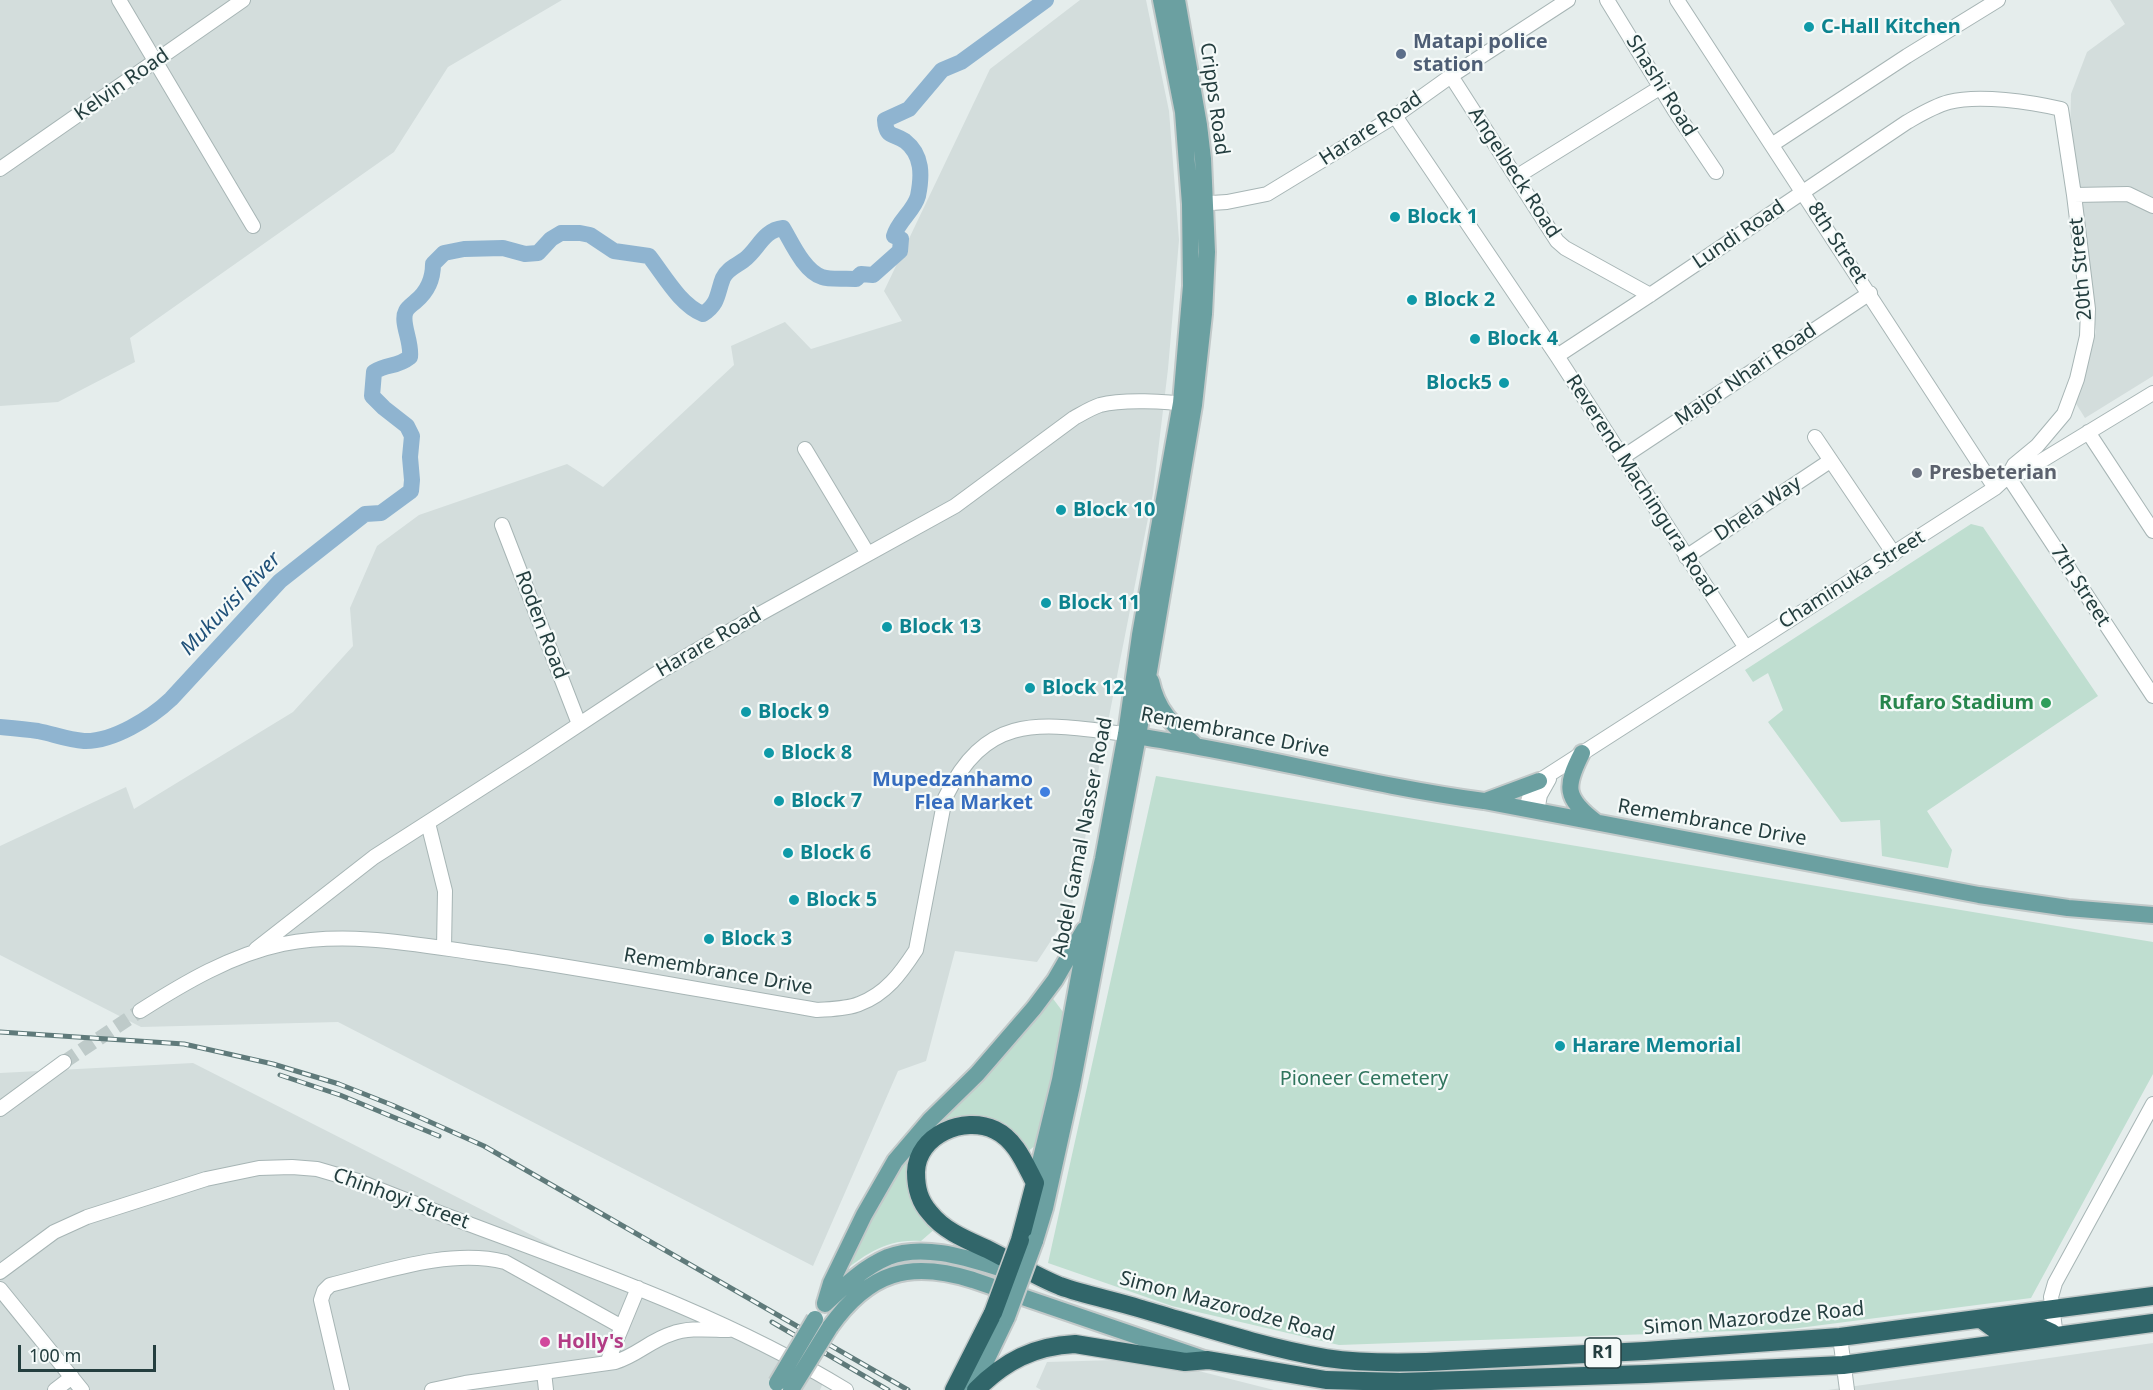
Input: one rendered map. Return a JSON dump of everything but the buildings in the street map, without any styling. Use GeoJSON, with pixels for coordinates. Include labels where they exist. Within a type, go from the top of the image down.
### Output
{"type":"FeatureCollection","features":[{"type":"Feature","properties":{"kind":"highway"},"geometry":{"type":"LineString","coordinates":[[1035,1183],[1012,1144],[995,1130],[981,1126],[964,1125],[951,1128],[935,1136],[920,1156],[916,1167],[917,1192],[920,1200],[941,1224],[958,1235],[1059,1286]]}},
{"type":"Feature","properties":{"kind":"highway","name":"Abdel Gamal Nasser Road"},"geometry":{"type":"LineString","coordinates":[[954,1390],[1000,1315],[1027,1240],[1035,1183]]}},
{"type":"Feature","properties":{"kind":"highway","name":"Simon Mazorodze Road"},"geometry":{"type":"LineString","coordinates":[[1059,1286],[1180,1321],[1327,1358],[1426,1362],[1646,1351],[1840,1336],[2153,1296]]}},
{"type":"Feature","properties":{"kind":"highway"},"geometry":{"type":"LineString","coordinates":[[1981,1319],[1996,1330],[2039,1327],[2048,1330],[2056,1337]]}},
{"type":"Feature","properties":{"kind":"highway","name":"R1"},"geometry":{"type":"LineString","coordinates":[[1208,1360],[1326,1380],[1362,1383],[1634,1375],[1843,1365],[2153,1323]]}},
{"type":"Feature","properties":{"kind":"highway"},"geometry":{"type":"LineString","coordinates":[[974,1390],[1022,1355],[1058,1345],[1075,1344],[1185,1362],[1208,1360]]}},
{"type":"Feature","properties":{"kind":"main road","name":"Cripps Road"},"geometry":{"type":"LineString","coordinates":[[1161,0],[1183,112],[1197,204]]}},
{"type":"Feature","properties":{"kind":"main road","name":"Cripps Road"},"geometry":{"type":"LineString","coordinates":[[1177,0],[1199,125],[1197,204]]}},
{"type":"Feature","properties":{"kind":"main road","name":"Abdel Gamal Nasser Road"},"geometry":{"type":"LineString","coordinates":[[1035,1183],[1060,1080],[1089,922],[1149,671],[1187,404],[1204,304],[1207,252],[1197,204]]}},
{"type":"Feature","properties":{"kind":"main road","name":"Abdel Gamal Nasser Road"},"geometry":{"type":"LineString","coordinates":[[1027,1240],[1045,1208],[1072,1085],[1132,735],[1140,634],[1187,404]]}},
{"type":"Feature","properties":{"kind":"main road"},"geometry":{"type":"LineString","coordinates":[[1149,671],[1154,699],[1170,722],[1194,744]]}},
{"type":"Feature","properties":{"kind":"main road","name":"Remembrance Drive"},"geometry":{"type":"LineString","coordinates":[[1132,735],[1194,744],[1437,794],[1979,895],[2068,908],[2153,915]]}},
{"type":"Feature","properties":{"kind":"main road"},"geometry":{"type":"LineString","coordinates":[[1582,753],[1572,774],[1571,792],[1581,810],[1599,824]]}},
{"type":"Feature","properties":{"kind":"main road"},"geometry":{"type":"LineString","coordinates":[[1484,801],[1546,777]]}},
{"type":"Feature","properties":{"kind":"main road"},"geometry":{"type":"LineString","coordinates":[[825,1303],[831,1283],[864,1215],[895,1161],[930,1120],[977,1074],[1034,1008],[1089,922]]}},
{"type":"Feature","properties":{"kind":"main road","name":"Simon Mazorodze Road"},"geometry":{"type":"LineString","coordinates":[[822,1323],[825,1303],[869,1267],[889,1257],[919,1252],[936,1253],[977,1262],[1059,1286]]}},
{"type":"Feature","properties":{"kind":"main road","name":"R1"},"geometry":{"type":"LineString","coordinates":[[780,1388],[822,1323],[877,1281],[909,1270],[937,1271],[973,1280],[1208,1360]]}},
{"type":"Feature","properties":{"kind":"main road","name":"Abdel Gamal Nasser Road"},"geometry":{"type":"LineString","coordinates":[[974,1390],[1000,1315]]}},
{"type":"Feature","properties":{"kind":"street"},"geometry":{"type":"LineString","coordinates":[[119,0],[253,226]]}},
{"type":"Feature","properties":{"kind":"street","name":"Kelvin Road"},"geometry":{"type":"LineString","coordinates":[[0,169],[243,0]]}},
{"type":"Feature","properties":{"kind":"street","name":"Harare Road"},"geometry":{"type":"LineString","coordinates":[[1197,204],[1250,199],[1267,194],[1395,116],[1451,76],[1568,0]]}},
{"type":"Feature","properties":{"kind":"street","name":"Shashi Road"},"geometry":{"type":"LineString","coordinates":[[1607,0],[1716,172]]}},
{"type":"Feature","properties":{"kind":"street","name":"8th Street"},"geometry":{"type":"LineString","coordinates":[[1677,0],[1773,144],[1995,488]]}},
{"type":"Feature","properties":{"kind":"street"},"geometry":{"type":"LineString","coordinates":[[1773,144],[1907,56],[1998,0]]}},
{"type":"Feature","properties":{"kind":"street","name":"Angelbeck Road"},"geometry":{"type":"LineString","coordinates":[[1451,76],[1557,242],[1650,296]]}},
{"type":"Feature","properties":{"kind":"street"},"geometry":{"type":"LineString","coordinates":[[1516,177],[1661,87]]}},
{"type":"Feature","properties":{"kind":"street","name":"Lundi Road"},"geometry":{"type":"LineString","coordinates":[[1557,356],[1650,296],[1907,122],[1930,109],[1950,102],[1974,99],[2036,103],[2061,109]]}},
{"type":"Feature","properties":{"kind":"street","name":"20th Street"},"geometry":{"type":"LineString","coordinates":[[2008,476],[2014,465],[2037,446],[2064,414],[2077,379],[2086,336],[2088,309],[2061,109]]}},
{"type":"Feature","properties":{"kind":"street","name":"Reverend Machingura Road"},"geometry":{"type":"LineString","coordinates":[[1395,116],[1557,356],[1746,648]]}},
{"type":"Feature","properties":{"kind":"street"},"geometry":{"type":"LineString","coordinates":[[2074,195],[2128,194],[2153,206]]}},
{"type":"Feature","properties":{"kind":"street","name":"Major Nhari Road"},"geometry":{"type":"LineString","coordinates":[[1623,457],[1870,293]]}},
{"type":"Feature","properties":{"kind":"street","name":"Chaminuka Street"},"geometry":{"type":"LineString","coordinates":[[1546,777],[1894,554],[1995,488],[2008,476],[2023,472],[2153,393]]}},
{"type":"Feature","properties":{"kind":"street","name":"Harare Road"},"geometry":{"type":"LineString","coordinates":[[252,953],[374,857],[669,665],[955,506],[1074,418],[1089,410],[1124,402],[1187,404]]}},
{"type":"Feature","properties":{"kind":"street"},"geometry":{"type":"LineString","coordinates":[[2088,432],[2153,531]]}},
{"type":"Feature","properties":{"kind":"street"},"geometry":{"type":"LineString","coordinates":[[1815,437],[1894,554]]}},
{"type":"Feature","properties":{"kind":"street"},"geometry":{"type":"LineString","coordinates":[[805,448],[868,554]]}},
{"type":"Feature","properties":{"kind":"street","name":"Dhela Way"},"geometry":{"type":"LineString","coordinates":[[1686,557],[1830,461]]}},
{"type":"Feature","properties":{"kind":"street","name":"7th Street"},"geometry":{"type":"LineString","coordinates":[[2008,476],[2153,696]]}},
{"type":"Feature","properties":{"kind":"street","name":"Roden Road"},"geometry":{"type":"LineString","coordinates":[[502,525],[579,724]]}},
{"type":"Feature","properties":{"kind":"street","name":"Remembrance Drive"},"geometry":{"type":"LineString","coordinates":[[140,1011],[189,980],[252,953],[283,944],[323,939],[388,941],[444,948],[818,1010],[859,1005],[886,990],[916,950],[945,798],[955,778],[973,755],[986,743],[1003,734],[1030,726],[1132,735]]}},
{"type":"Feature","properties":{"kind":"street"},"geometry":{"type":"LineString","coordinates":[[1532,810],[1531,792],[1546,777]]}},
{"type":"Feature","properties":{"kind":"street"},"geometry":{"type":"LineString","coordinates":[[428,823],[445,891],[444,948]]}},
{"type":"Feature","properties":{"kind":"street"},"geometry":{"type":"LineString","coordinates":[[0,1109],[64,1062]]}},
{"type":"Feature","properties":{"kind":"street"},"geometry":{"type":"LineString","coordinates":[[2056,1337],[2051,1297],[2055,1283],[2153,1104]]}},
{"type":"Feature","properties":{"kind":"street","name":"Chinhoyi Street"},"geometry":{"type":"LineString","coordinates":[[0,1272],[54,1232],[87,1217],[206,1179],[259,1168],[317,1169],[358,1181],[638,1288],[735,1330],[797,1361],[846,1390]]}},
{"type":"Feature","properties":{"kind":"street"},"geometry":{"type":"LineString","coordinates":[[342,1390],[321,1300],[324,1291],[330,1284],[417,1264],[470,1257],[505,1262],[622,1327]]}},
{"type":"Feature","properties":{"kind":"street"},"geometry":{"type":"LineString","coordinates":[[608,1363],[638,1288]]}},
{"type":"Feature","properties":{"kind":"street"},"geometry":{"type":"LineString","coordinates":[[0,1289],[82,1390]]}},
{"type":"Feature","properties":{"kind":"street"},"geometry":{"type":"LineString","coordinates":[[432,1390],[625,1359],[672,1333],[688,1330],[735,1330]]}},
{"type":"Feature","properties":{"kind":"street"},"geometry":{"type":"LineString","coordinates":[[1840,1336],[1847,1390]]}},
{"type":"Feature","properties":{"kind":"street"},"geometry":{"type":"LineString","coordinates":[[544,1372],[546,1390]]}},
{"type":"Feature","properties":{"kind":"street"},"geometry":{"type":"LineString","coordinates":[[55,1390],[72,1377]]}},
{"type":"Feature","properties":{"kind":"shaded area"},"geometry":{"type":"Polygon","coordinates":[[[0,0],[562,0],[448,67],[394,152],[130,338],[135,362],[58,402],[0,406],[0,0]]]}},
{"type":"Feature","properties":{"kind":"shaded area"},"geometry":{"type":"Polygon","coordinates":[[[1080,0],[1146,0],[1169,111],[1179,240],[1168,369],[1153,493],[1071,910],[1037,962],[955,951],[926,1061],[898,1071],[813,1266],[338,1022],[141,1027],[0,955],[0,846],[126,787],[134,809],[293,712],[353,646],[350,608],[377,546],[419,515],[567,464],[603,487],[734,365],[731,346],[785,322],[811,349],[902,321],[884,291],[990,69],[1080,0]]]}},
{"type":"Feature","properties":{"kind":"shaded area"},"geometry":{"type":"Polygon","coordinates":[[[2110,0],[2153,0],[2153,376],[2085,418],[2075,402],[2096,332],[2070,140],[2071,94],[2087,52],[2125,24],[2110,0]]]}},
{"type":"Feature","properties":{"kind":"shaded area"},"geometry":{"type":"Polygon","coordinates":[[[193,1063],[823,1383],[820,1390],[0,1390],[0,1073],[193,1063]]]}},
{"type":"Feature","properties":{"kind":"shaded area"},"geometry":{"type":"Polygon","coordinates":[[[2153,1343],[2153,1390],[1828,1390],[2153,1343]]]}},
{"type":"Feature","properties":{"kind":"shaded area"},"geometry":{"type":"Polygon","coordinates":[[[1151,1359],[1274,1390],[1041,1390],[1036,1387],[1047,1362],[1151,1359]]]}},
{"type":"Feature","properties":{"kind":"green space","name":"Rufaro Stadium"},"geometry":{"type":"Polygon","coordinates":[[[1971,524],[1983,527],[2098,696],[1927,811],[1952,850],[1948,868],[1882,856],[1880,820],[1841,822],[1768,722],[1783,710],[1768,673],[1753,682],[1745,670],[1971,524]]]}},
{"type":"Feature","properties":{"kind":"green space","name":"Pioneer Cemetery"},"geometry":{"type":"Polygon","coordinates":[[[1156,776],[2153,942],[2153,1074],[2031,1298],[1791,1329],[1339,1345],[1172,1306],[1048,1263],[1156,776]]]}},
{"type":"Feature","properties":{"kind":"green space"},"geometry":{"type":"Polygon","coordinates":[[[1051,996],[1063,1012],[1059,1043],[1036,1145],[1027,1152],[1006,1124],[986,1118],[967,1116],[936,1127],[913,1162],[936,1228],[921,1241],[897,1242],[877,1249],[839,1275],[901,1162],[1051,996]]]}},
{"type":"Feature","properties":{"kind":"waterway","name":"Mukuvisi River"},"geometry":{"type":"LineString","coordinates":[[0,727],[38,731],[84,741],[107,738],[131,728],[171,699],[280,581],[365,514],[381,513],[411,491],[412,436],[407,426],[372,396],[374,372],[410,357],[404,321],[406,311],[427,289],[433,264],[444,253],[464,249],[503,248],[525,254],[538,253],[551,239],[561,233],[590,235],[614,251],[649,256],[680,297],[703,314],[715,302],[727,272],[749,256],[770,232],[783,228],[804,263],[816,274],[829,278],[856,279],[861,274],[873,275],[900,251],[901,239],[894,236],[916,201],[920,181],[920,166],[915,153],[905,141],[887,130],[885,120],[909,109],[942,70],[961,62],[1046,0]]}},
{"type":"Feature","properties":{"kind":"tunnel"},"geometry":{"type":"LineString","coordinates":[[64,1062],[140,1011]]}},
{"type":"Feature","properties":{"kind":"railway"},"geometry":{"type":"LineString","coordinates":[[0,1032],[184,1044],[273,1064],[339,1084],[484,1146],[908,1390]]}},
{"type":"Feature","properties":{"kind":"railway"},"geometry":{"type":"LineString","coordinates":[[280,1075],[340,1095],[439,1136]]}},
{"type":"Feature","properties":{"kind":"railway"},"geometry":{"type":"LineString","coordinates":[[772,1322],[888,1390]]}},
{"type":"Feature","properties":{"kind":"place","name":"C-Hall Kitchen"},"geometry":{"type":"Point","coordinates":[1809,27]}},
{"type":"Feature","properties":{"kind":"place","name":"Matapi police station"},"geometry":{"type":"Point","coordinates":[1401,54]}},
{"type":"Feature","properties":{"kind":"place","name":"Block 1"},"geometry":{"type":"Point","coordinates":[1395,217]}},
{"type":"Feature","properties":{"kind":"place","name":"Block 2"},"geometry":{"type":"Point","coordinates":[1412,300]}},
{"type":"Feature","properties":{"kind":"place","name":"Block 4"},"geometry":{"type":"Point","coordinates":[1475,339]}},
{"type":"Feature","properties":{"kind":"place","name":"Block5"},"geometry":{"type":"Point","coordinates":[1504,383]}},
{"type":"Feature","properties":{"kind":"place","name":"Presbeterian"},"geometry":{"type":"Point","coordinates":[1917,473]}},
{"type":"Feature","properties":{"kind":"place","name":"Block 10"},"geometry":{"type":"Point","coordinates":[1061,510]}},
{"type":"Feature","properties":{"kind":"place","name":"Block 11"},"geometry":{"type":"Point","coordinates":[1046,603]}},
{"type":"Feature","properties":{"kind":"place","name":"Block 13"},"geometry":{"type":"Point","coordinates":[887,627]}},
{"type":"Feature","properties":{"kind":"place","name":"Block 12"},"geometry":{"type":"Point","coordinates":[1030,688]}},
{"type":"Feature","properties":{"kind":"place","name":"Rufaro Stadium"},"geometry":{"type":"Point","coordinates":[2046,703]}},
{"type":"Feature","properties":{"kind":"place","name":"Block 9"},"geometry":{"type":"Point","coordinates":[746,712]}},
{"type":"Feature","properties":{"kind":"place","name":"Block 8"},"geometry":{"type":"Point","coordinates":[769,753]}},
{"type":"Feature","properties":{"kind":"place","name":"Mupedzanhamo Flea Market"},"geometry":{"type":"Point","coordinates":[1045,792]}},
{"type":"Feature","properties":{"kind":"place","name":"Block 7"},"geometry":{"type":"Point","coordinates":[779,801]}},
{"type":"Feature","properties":{"kind":"place","name":"Block 6"},"geometry":{"type":"Point","coordinates":[788,853]}},
{"type":"Feature","properties":{"kind":"place","name":"Block 5"},"geometry":{"type":"Point","coordinates":[794,900]}},
{"type":"Feature","properties":{"kind":"place","name":"Block 3"},"geometry":{"type":"Point","coordinates":[709,939]}},
{"type":"Feature","properties":{"kind":"place","name":"Harare Memorial"},"geometry":{"type":"Point","coordinates":[1560,1046]}},
{"type":"Feature","properties":{"kind":"place","name":"Holly's"},"geometry":{"type":"Point","coordinates":[545,1342]}}]}
